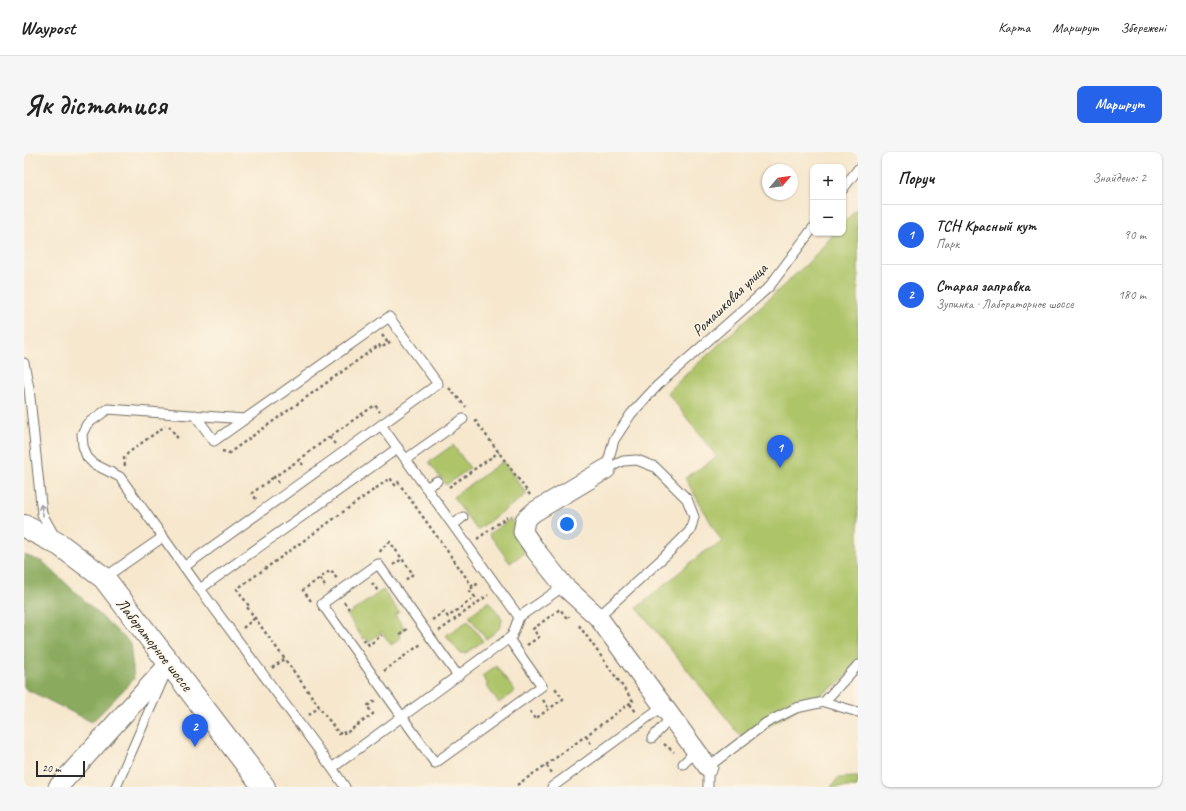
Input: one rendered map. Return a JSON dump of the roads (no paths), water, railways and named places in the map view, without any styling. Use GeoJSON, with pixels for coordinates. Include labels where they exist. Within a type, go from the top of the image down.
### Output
{"type":"FeatureCollection","features":[{"type":"Feature","properties":{"kind":"main road","name":"Лабораторное шоссе"},"geometry":{"type":"LineString","coordinates":[[24,526],[60,545],[104,578],[264,787]]}},
{"type":"Feature","properties":{"kind":"street"},"geometry":{"type":"LineString","coordinates":[[606,469],[534,512],[525,520],[523,532],[564,586],[598,617],[708,767]]}},
{"type":"Feature","properties":{"kind":"street"},"geometry":{"type":"LineString","coordinates":[[58,787],[170,663]]}},
{"type":"Feature","properties":{"kind":"lane"},"geometry":{"type":"LineString","coordinates":[[846,185],[858,169]]}},
{"type":"Feature","properties":{"kind":"lane","name":"Ромашковая улица"},"geometry":{"type":"LineString","coordinates":[[606,469],[614,440],[632,414],[658,385],[769,286],[810,232]]}},
{"type":"Feature","properties":{"kind":"lane"},"geometry":{"type":"LineString","coordinates":[[184,567],[438,384],[389,317],[214,441],[195,415]]}},
{"type":"Feature","properties":{"kind":"lane"},"geometry":{"type":"LineString","coordinates":[[24,363],[29,388],[42,514],[60,545]]}},
{"type":"Feature","properties":{"kind":"lane"},"geometry":{"type":"LineString","coordinates":[[245,419],[108,409],[87,424],[82,434],[83,446],[87,456],[94,464],[120,477],[345,787]]}},
{"type":"Feature","properties":{"kind":"lane"},"geometry":{"type":"LineString","coordinates":[[406,459],[463,419]]}},
{"type":"Feature","properties":{"kind":"lane"},"geometry":{"type":"LineString","coordinates":[[381,425],[519,617]]}},
{"type":"Feature","properties":{"kind":"lane"},"geometry":{"type":"LineString","coordinates":[[200,589],[398,448]]}},
{"type":"Feature","properties":{"kind":"lane"},"geometry":{"type":"LineString","coordinates":[[598,617],[690,531],[694,517],[687,499],[655,467],[637,460],[623,462],[606,469]]}},
{"type":"Feature","properties":{"kind":"lane"},"geometry":{"type":"LineString","coordinates":[[426,488],[437,481]]}},
{"type":"Feature","properties":{"kind":"lane"},"geometry":{"type":"LineString","coordinates":[[453,525],[463,517]]}},
{"type":"Feature","properties":{"kind":"lane"},"geometry":{"type":"LineString","coordinates":[[104,578],[163,537]]}},
{"type":"Feature","properties":{"kind":"lane"},"geometry":{"type":"LineString","coordinates":[[458,676],[378,564],[322,604],[435,763],[542,686],[509,639]]}},
{"type":"Feature","properties":{"kind":"lane"},"geometry":{"type":"LineString","coordinates":[[332,768],[509,639],[512,636],[519,617],[564,586]]}},
{"type":"Feature","properties":{"kind":"lane"},"geometry":{"type":"LineString","coordinates":[[116,787],[170,663]]}},
{"type":"Feature","properties":{"kind":"lane"},"geometry":{"type":"LineString","coordinates":[[824,702],[858,665]]}},
{"type":"Feature","properties":{"kind":"lane"},"geometry":{"type":"LineString","coordinates":[[708,787],[708,767],[766,723],[796,708],[824,702],[858,712]]}},
{"type":"Feature","properties":{"kind":"lane"},"geometry":{"type":"LineString","coordinates":[[652,738],[667,712]]}},
{"type":"Feature","properties":{"kind":"lane"},"geometry":{"type":"LineString","coordinates":[[552,787],[667,712]]}},
{"type":"Feature","properties":{"kind":"lane"},"geometry":{"type":"LineString","coordinates":[[683,764],[696,751]]}},
{"type":"Feature","properties":{"kind":"place","name":"ТСН Красный кут"},"geometry":{"type":"Point","coordinates":[780,468]}},
{"type":"Feature","properties":{"kind":"place","name":"Старая заправка"},"geometry":{"type":"Point","coordinates":[195,747]}}]}
